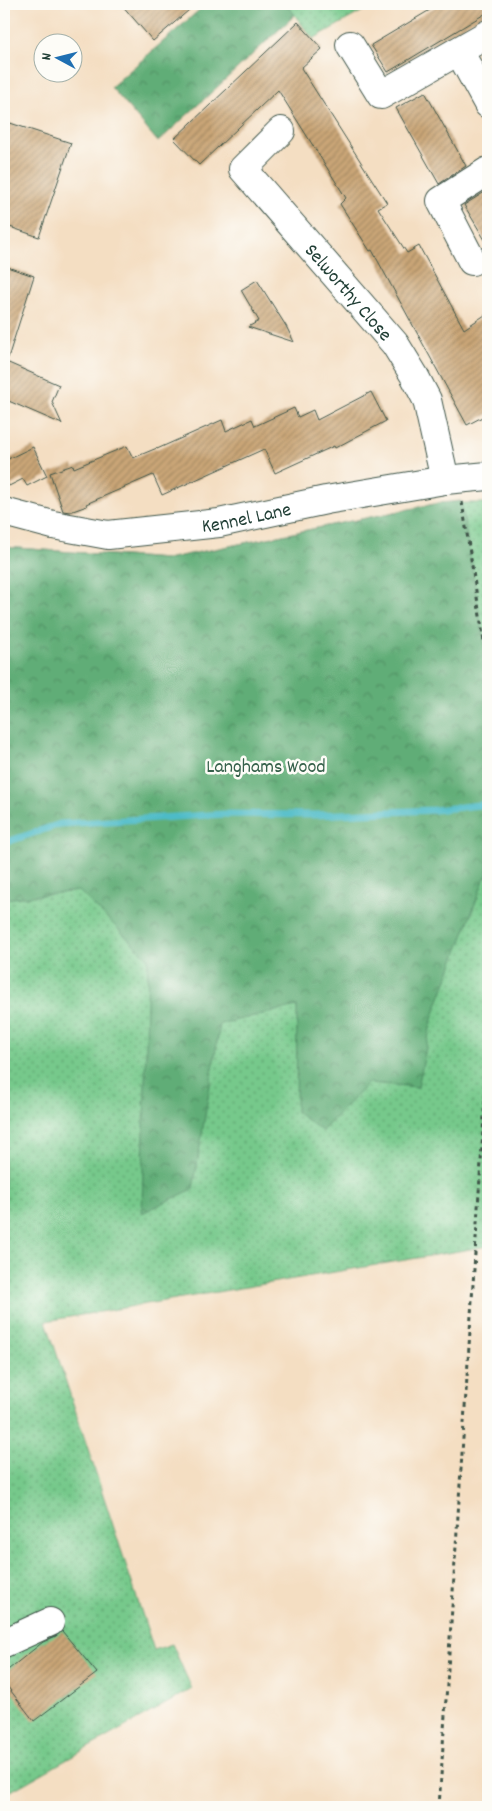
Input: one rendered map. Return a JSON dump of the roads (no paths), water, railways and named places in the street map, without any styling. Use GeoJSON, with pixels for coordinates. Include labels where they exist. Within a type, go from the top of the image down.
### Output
{"type":"FeatureCollection","features":[{"type":"Feature","properties":{"kind":"street"},"geometry":{"type":"LineString","coordinates":[[350,45],[381,95],[488,34]]}},
{"type":"Feature","properties":{"kind":"street"},"geometry":{"type":"LineString","coordinates":[[459,51],[488,104]]}},
{"type":"Feature","properties":{"kind":"street","name":"Selworthy Close"},"geometry":{"type":"LineString","coordinates":[[281,131],[243,169],[395,344],[427,400],[451,480]]}},
{"type":"Feature","properties":{"kind":"street"},"geometry":{"type":"LineString","coordinates":[[472,261],[441,201],[488,170]]}},
{"type":"Feature","properties":{"kind":"street","name":"Kennel Lane"},"geometry":{"type":"LineString","coordinates":[[4,512],[53,525],[108,535],[219,523],[326,500],[488,476]]}},
{"type":"Feature","properties":{"kind":"street"},"geometry":{"type":"LineString","coordinates":[[4,1643],[50,1622]]}},
{"type":"Feature","properties":{"kind":"waterway"},"geometry":{"type":"LineString","coordinates":[[4,843],[60,824],[225,814],[316,815],[435,810],[488,804]]}},
{"type":"Feature","properties":{"kind":"park label","name":"Langhams Wood"},"geometry":{"type":"Point","coordinates":[266,765]}}]}
